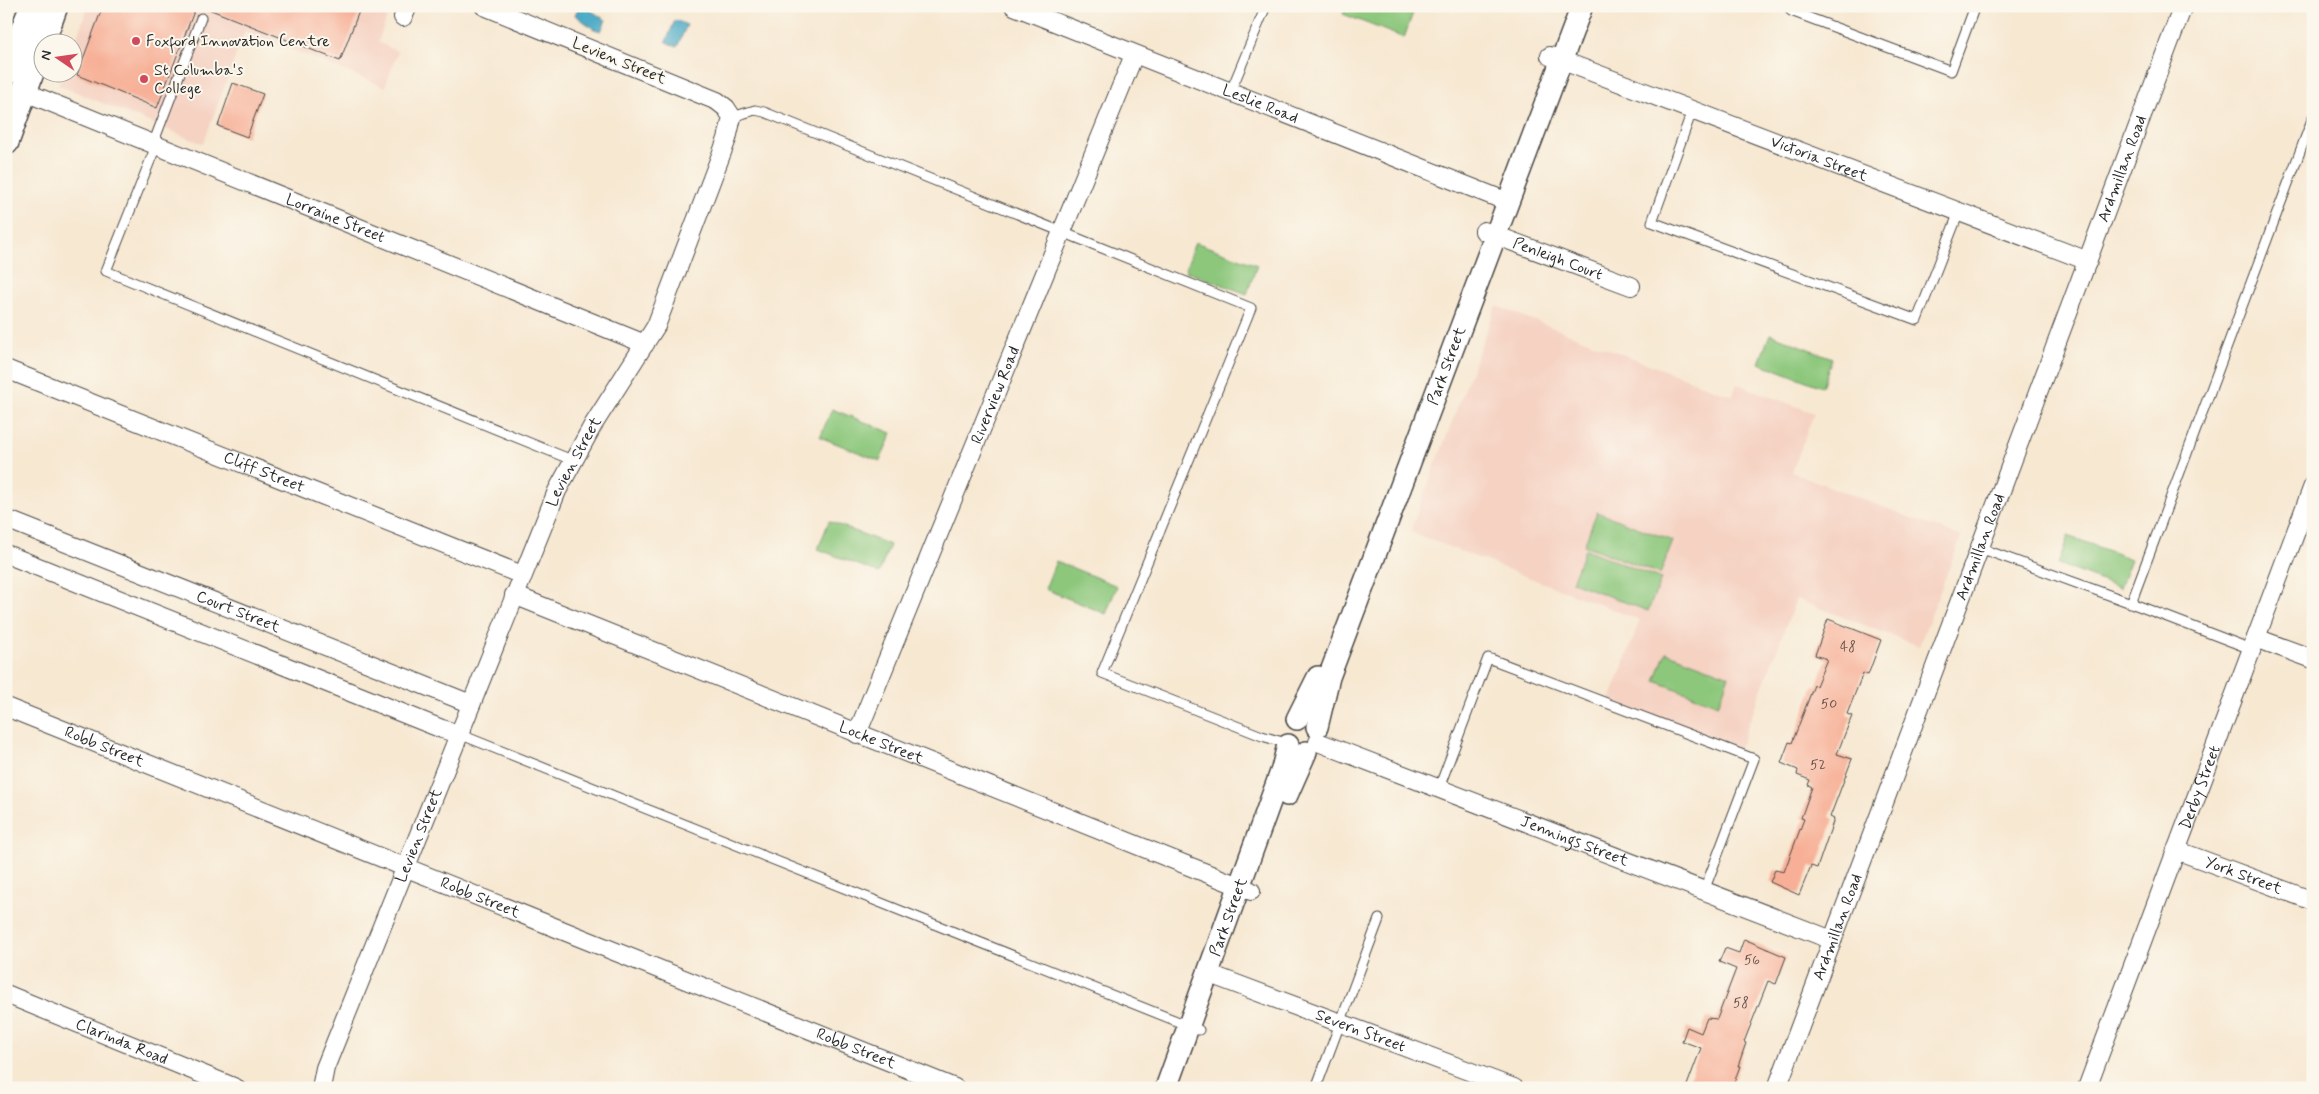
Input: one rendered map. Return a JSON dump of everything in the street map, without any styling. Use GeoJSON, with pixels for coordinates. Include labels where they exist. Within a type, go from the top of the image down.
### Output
{"type":"FeatureCollection","features":[{"type":"Feature","properties":{"kind":"main road"},"geometry":{"type":"LineString","coordinates":[[6,72],[50,9]]}},
{"type":"Feature","properties":{"kind":"main road"},"geometry":{"type":"LineString","coordinates":[[6,142],[25,92],[50,9]]}},
{"type":"Feature","properties":{"kind":"street","name":"Levien Street"},"geometry":{"type":"LineString","coordinates":[[321,1088],[326,1068],[522,574],[572,460],[645,344],[666,302],[727,139],[732,117],[726,108],[717,101],[484,6]]}},
{"type":"Feature","properties":{"kind":"street","name":"Leslie Road"},"geometry":{"type":"LineString","coordinates":[[1014,6],[1502,200]]}},
{"type":"Feature","properties":{"kind":"street","name":"Park Street"},"geometry":{"type":"LineString","coordinates":[[1556,58],[1568,6]]}},
{"type":"Feature","properties":{"kind":"street","name":"Park Street"},"geometry":{"type":"LineString","coordinates":[[1178,1088],[1194,1028],[1245,888],[1294,777],[1303,742],[1329,676],[1502,200],[1556,58],[1582,6]]}},
{"type":"Feature","properties":{"kind":"street","name":"Ardmillan Road"},"geometry":{"type":"LineString","coordinates":[[1777,1088],[2183,6]]}},
{"type":"Feature","properties":{"kind":"street","name":"Riverview Road"},"geometry":{"type":"LineString","coordinates":[[857,734],[1134,55]]}},
{"type":"Feature","properties":{"kind":"street","name":"Victoria Street"},"geometry":{"type":"LineString","coordinates":[[1556,58],[2088,261]]}},
{"type":"Feature","properties":{"kind":"street","name":"Lorraine Street"},"geometry":{"type":"LineString","coordinates":[[25,92],[645,344]]}},
{"type":"Feature","properties":{"kind":"street","name":"Park Street"},"geometry":{"type":"LineString","coordinates":[[1303,742],[1285,731],[1297,719],[1316,681],[1490,233]]}},
{"type":"Feature","properties":{"kind":"street","name":"Penleigh Court"},"geometry":{"type":"LineString","coordinates":[[1490,233],[1631,286]]}},
{"type":"Feature","properties":{"kind":"street","name":"Cliff Street"},"geometry":{"type":"LineString","coordinates":[[6,369],[522,574]]}},
{"type":"Feature","properties":{"kind":"street","name":"Derby Street"},"geometry":{"type":"LineString","coordinates":[[2087,1088],[2313,486]]}},
{"type":"Feature","properties":{"kind":"street","name":"Court Street"},"geometry":{"type":"LineString","coordinates":[[6,518],[471,704]]}},
{"type":"Feature","properties":{"kind":"street"},"geometry":{"type":"LineString","coordinates":[[6,554],[442,729],[459,734]]}},
{"type":"Feature","properties":{"kind":"street","name":"Locke Street"},"geometry":{"type":"LineString","coordinates":[[514,595],[1245,888]]}},
{"type":"Feature","properties":{"kind":"street"},"geometry":{"type":"LineString","coordinates":[[2254,644],[2313,659]]}},
{"type":"Feature","properties":{"kind":"street","name":"Robb Street"},"geometry":{"type":"LineString","coordinates":[[6,706],[955,1088]]}},
{"type":"Feature","properties":{"kind":"street","name":"Jennings Street"},"geometry":{"type":"LineString","coordinates":[[1303,742],[1439,788],[1832,940]]}},
{"type":"Feature","properties":{"kind":"street","name":"York Street"},"geometry":{"type":"LineString","coordinates":[[2176,850],[2313,901]]}},
{"type":"Feature","properties":{"kind":"street","name":"Severn Street"},"geometry":{"type":"LineString","coordinates":[[1213,975],[1514,1088]]}},
{"type":"Feature","properties":{"kind":"street","name":"Clarinda Road"},"geometry":{"type":"LineString","coordinates":[[6,994],[236,1088]]}},
{"type":"Feature","properties":{"kind":"street","name":"Park Street"},"geometry":{"type":"LineString","coordinates":[[1166,1088],[1194,1028]]}},
{"type":"Feature","properties":{"kind":"street","name":"Levien Street"},"geometry":{"type":"LineString","coordinates":[[313,1088],[326,1068]]}},
{"type":"Feature","properties":{"kind":"lane"},"geometry":{"type":"LineString","coordinates":[[1230,93],[1266,6]]}},
{"type":"Feature","properties":{"kind":"lane"},"geometry":{"type":"LineString","coordinates":[[1792,6],[1791,10],[1951,71],[1975,6]]}},
{"type":"Feature","properties":{"kind":"lane"},"geometry":{"type":"LineString","coordinates":[[202,18],[106,271],[572,460]]}},
{"type":"Feature","properties":{"kind":"lane"},"geometry":{"type":"LineString","coordinates":[[732,117],[755,110],[764,112],[1251,308],[1102,673],[1262,736],[1303,742]]}},
{"type":"Feature","properties":{"kind":"lane"},"geometry":{"type":"LineString","coordinates":[[1692,111],[1652,222],[1917,320],[1959,212]]}},
{"type":"Feature","properties":{"kind":"lane"},"geometry":{"type":"LineString","coordinates":[[2131,603],[2313,117]]}},
{"type":"Feature","properties":{"kind":"lane"},"geometry":{"type":"LineString","coordinates":[[1980,548],[2131,603],[2254,644]]}},
{"type":"Feature","properties":{"kind":"lane"},"geometry":{"type":"LineString","coordinates":[[1439,788],[1488,658],[1754,759],[1704,891]]}},
{"type":"Feature","properties":{"kind":"lane"},"geometry":{"type":"LineString","coordinates":[[459,734],[1194,1028]]}},
{"type":"Feature","properties":{"kind":"lane"},"geometry":{"type":"LineString","coordinates":[[1316,1088],[1379,918]]}},
{"type":"Feature","properties":{"kind":"shaded area","name":"St Columba's College"},"geometry":{"type":"Polygon","coordinates":[[[88,6],[391,6],[378,42],[398,52],[385,87],[245,31],[203,144],[58,85],[59,82],[82,82],[82,32],[79,32],[88,6]]]}},
{"type":"Feature","properties":{"kind":"shaded area"},"geometry":{"type":"Polygon","coordinates":[[[1496,306],[1732,396],[1737,384],[1814,413],[1792,472],[1961,537],[1919,646],[1796,599],[1739,749],[1610,700],[1640,620],[1410,532],[1496,306]]]}},
{"type":"Feature","properties":{"kind":"green space"},"geometry":{"type":"Polygon","coordinates":[[[1346,6],[1405,6],[1414,10],[1404,38],[1343,14],[1346,6]]]}},
{"type":"Feature","properties":{"kind":"green space"},"geometry":{"type":"Polygon","coordinates":[[[1195,242],[1257,265],[1247,294],[1185,271],[1195,242]]]}},
{"type":"Feature","properties":{"kind":"green space"},"geometry":{"type":"Polygon","coordinates":[[[1770,334],[1832,358],[1822,387],[1759,363],[1770,334]]]}},
{"type":"Feature","properties":{"kind":"green space"},"geometry":{"type":"Polygon","coordinates":[[[832,409],[892,433],[880,461],[820,437],[832,409]]]}},
{"type":"Feature","properties":{"kind":"green space"},"geometry":{"type":"Polygon","coordinates":[[[1597,512],[1673,541],[1660,574],[1584,545],[1597,512]]]}},
{"type":"Feature","properties":{"kind":"green space"},"geometry":{"type":"Polygon","coordinates":[[[829,521],[890,545],[879,573],[818,549],[829,521]]]}},
{"type":"Feature","properties":{"kind":"green space"},"geometry":{"type":"Polygon","coordinates":[[[2068,536],[2131,559],[2120,588],[2058,564],[2068,536]]]}},
{"type":"Feature","properties":{"kind":"green space"},"geometry":{"type":"Polygon","coordinates":[[[1585,549],[1661,579],[1648,611],[1572,582],[1585,549]]]}},
{"type":"Feature","properties":{"kind":"green space"},"geometry":{"type":"Polygon","coordinates":[[[1056,561],[1117,586],[1106,614],[1045,589],[1056,561]]]}},
{"type":"Feature","properties":{"kind":"green space"},"geometry":{"type":"Polygon","coordinates":[[[1666,652],[1729,676],[1718,705],[1655,681],[1666,652]]]}},
{"type":"Feature","properties":{"kind":"water"},"geometry":{"type":"Polygon","coordinates":[[[579,6],[589,9],[606,20],[601,31],[594,29],[575,15],[579,6]]]}},
{"type":"Feature","properties":{"kind":"water"},"geometry":{"type":"Polygon","coordinates":[[[675,20],[687,25],[677,47],[666,42],[675,20]]]}},
{"type":"Feature","properties":{"kind":"building","name":"Foxford Innovation Centre"},"geometry":{"type":"Polygon","coordinates":[[[103,6],[196,6],[157,108],[82,77],[82,62],[103,6]]]}},
{"type":"Feature","properties":{"kind":"building"},"geometry":{"type":"Polygon","coordinates":[[[201,6],[361,6],[340,61],[201,6]]]}},
{"type":"Feature","properties":{"kind":"building"},"geometry":{"type":"Polygon","coordinates":[[[233,83],[263,94],[247,137],[218,126],[233,83]]]}},
{"type":"Feature","properties":{"kind":"building"},"geometry":{"type":"Polygon","coordinates":[[[1828,619],[1881,640],[1868,675],[1863,673],[1847,714],[1852,716],[1837,754],[1852,759],[1830,817],[1834,819],[1817,868],[1811,866],[1799,895],[1770,882],[1775,870],[1784,872],[1804,819],[1801,818],[1812,787],[1808,785],[1810,780],[1797,775],[1798,770],[1781,763],[1789,742],[1792,743],[1814,685],[1816,686],[1827,659],[1815,655],[1828,619]]]}},
{"type":"Feature","properties":{"kind":"building"},"geometry":{"type":"Polygon","coordinates":[[[1744,939],[1786,957],[1776,984],[1768,981],[1744,1042],[1746,1043],[1738,1066],[1740,1066],[1732,1088],[1686,1088],[1701,1048],[1682,1041],[1687,1027],[1701,1033],[1707,1018],[1717,1019],[1736,969],[1719,962],[1725,948],[1739,953],[1744,939]]]}},
{"type":"Feature","properties":{"kind":"place","name":"Foxford Innovation Centre"},"geometry":{"type":"Point","coordinates":[136,41]}},
{"type":"Feature","properties":{"kind":"place","name":"St Columba's College"},"geometry":{"type":"Point","coordinates":[144,79]}}]}
